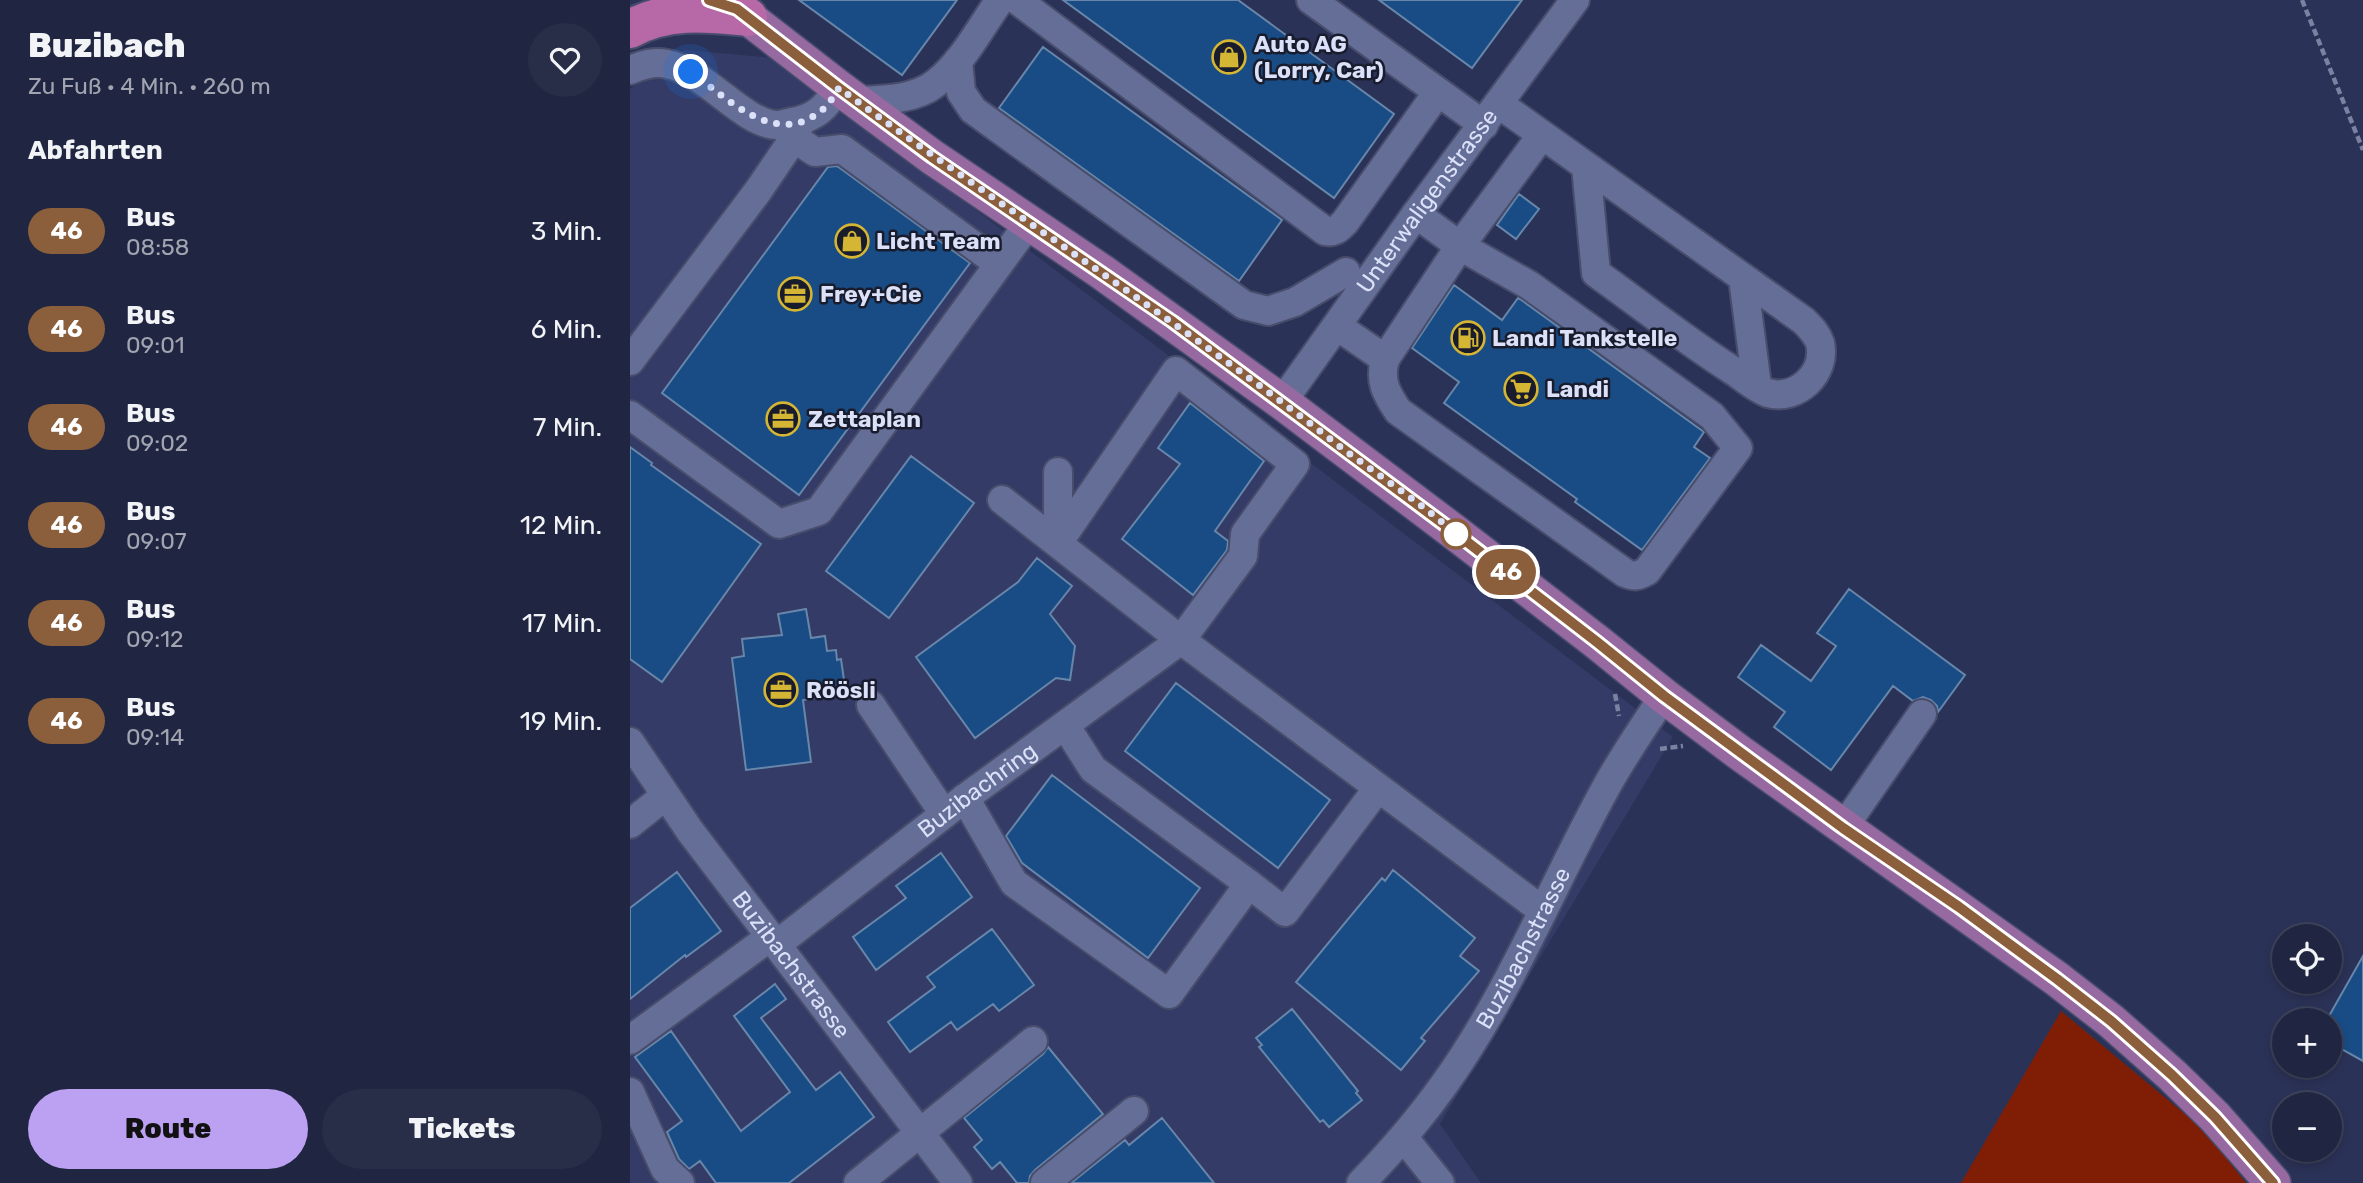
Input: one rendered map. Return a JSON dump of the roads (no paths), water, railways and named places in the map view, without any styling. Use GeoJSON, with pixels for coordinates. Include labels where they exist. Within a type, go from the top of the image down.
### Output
{"type":"FeatureCollection","features":[{"type":"Feature","properties":{"kind":"highway"},"geometry":{"type":"LineString","coordinates":[[630,29],[653,19],[731,7]]}},
{"type":"Feature","properties":{"kind":"main road"},"geometry":{"type":"LineString","coordinates":[[731,7],[848,95],[1102,272],[1282,402],[1586,633],[1664,696],[1843,828],[1959,907],[2057,979],[2111,1021],[2193,1095],[2273,1183]]}},
{"type":"Feature","properties":{"kind":"street"},"geometry":{"type":"LineString","coordinates":[[630,361],[758,191],[798,129],[822,110],[848,95],[888,99],[909,95],[935,85],[958,61],[1000,0]]}},
{"type":"Feature","properties":{"kind":"street"},"geometry":{"type":"LineString","coordinates":[[1017,0],[1319,228],[1331,232],[1345,222],[1438,92]]}},
{"type":"Feature","properties":{"kind":"street"},"geometry":{"type":"LineString","coordinates":[[1311,0],[1438,92],[1542,135],[1586,166],[1743,278],[1804,321],[1815,332],[1820,345],[1816,371],[1806,384],[1784,395],[1766,392],[1710,356],[1597,273],[1586,166]]}},
{"type":"Feature","properties":{"kind":"street","name":"Unterwaligenstrasse"},"geometry":{"type":"LineString","coordinates":[[1282,402],[1337,326],[1354,281],[1416,214],[1575,0]]}},
{"type":"Feature","properties":{"kind":"street"},"geometry":{"type":"LineString","coordinates":[[958,61],[961,92],[973,110],[1244,305],[1268,311],[1354,281],[1337,256],[1331,232]]}},
{"type":"Feature","properties":{"kind":"street"},"geometry":{"type":"LineString","coordinates":[[630,70],[649,63],[667,64],[691,72],[762,121],[798,129],[815,152],[842,149],[999,264]]}},
{"type":"Feature","properties":{"kind":"street"},"geometry":{"type":"LineString","coordinates":[[1416,214],[1460,246],[1529,285],[1712,416],[1738,448],[1647,571],[1633,576],[1614,565],[1398,411],[1385,391],[1381,373],[1385,359],[1460,246],[1542,135]]}},
{"type":"Feature","properties":{"kind":"street"},"geometry":{"type":"LineString","coordinates":[[630,415],[779,524],[819,511],[1029,223]]}},
{"type":"Feature","properties":{"kind":"street"},"geometry":{"type":"LineString","coordinates":[[1743,278],[1756,386]]}},
{"type":"Feature","properties":{"kind":"street"},"geometry":{"type":"LineString","coordinates":[[1337,326],[1385,359]]}},
{"type":"Feature","properties":{"kind":"street","name":"Buzibachring"},"geometry":{"type":"LineString","coordinates":[[630,1040],[773,941],[1181,640],[1243,556],[1245,534],[1295,464],[1176,371],[1058,542]]}},
{"type":"Feature","properties":{"kind":"street"},"geometry":{"type":"LineString","coordinates":[[1058,472],[1058,542]]}},
{"type":"Feature","properties":{"kind":"street"},"geometry":{"type":"LineString","coordinates":[[1002,500],[1181,640],[1543,911]]}},
{"type":"Feature","properties":{"kind":"street","name":"Buzibachstrasse"},"geometry":{"type":"LineString","coordinates":[[1361,1183],[1404,1138],[1445,1084],[1477,1033],[1609,781],[1664,696]]}},
{"type":"Feature","properties":{"kind":"street"},"geometry":{"type":"LineString","coordinates":[[871,705],[955,806],[1014,883],[1169,994],[1249,884]]}},
{"type":"Feature","properties":{"kind":"street"},"geometry":{"type":"LineString","coordinates":[[1843,828],[1922,714]]}},
{"type":"Feature","properties":{"kind":"street"},"geometry":{"type":"LineString","coordinates":[[1065,725],[1093,769],[1285,912],[1378,788]]}},
{"type":"Feature","properties":{"kind":"street","name":"Buzibachstrasse"},"geometry":{"type":"LineString","coordinates":[[630,742],[665,796],[958,1183]]}},
{"type":"Feature","properties":{"kind":"street"},"geometry":{"type":"LineString","coordinates":[[631,822],[665,796]]}},
{"type":"Feature","properties":{"kind":"street"},"geometry":{"type":"LineString","coordinates":[[858,1183],[1033,1041]]}},
{"type":"Feature","properties":{"kind":"street"},"geometry":{"type":"LineString","coordinates":[[630,1092],[665,1169],[680,1183]]}},
{"type":"Feature","properties":{"kind":"street"},"geometry":{"type":"LineString","coordinates":[[1045,1183],[1134,1111]]}},
{"type":"Feature","properties":{"kind":"street"},"geometry":{"type":"LineString","coordinates":[[1404,1138],[1440,1183]]}},
{"type":"Feature","properties":{"kind":"place","name":"Auto AG (Lorry, Car)"},"geometry":{"type":"Point","coordinates":[1229,57]}},
{"type":"Feature","properties":{"kind":"place","name":"Licht Team"},"geometry":{"type":"Point","coordinates":[852,241]}},
{"type":"Feature","properties":{"kind":"place","name":"Frey+Cie"},"geometry":{"type":"Point","coordinates":[795,294]}},
{"type":"Feature","properties":{"kind":"place","name":"Landi Tankstelle"},"geometry":{"type":"Point","coordinates":[1468,338]}},
{"type":"Feature","properties":{"kind":"place","name":"Landi"},"geometry":{"type":"Point","coordinates":[1521,389]}},
{"type":"Feature","properties":{"kind":"place","name":"Zettaplan"},"geometry":{"type":"Point","coordinates":[783,419]}},
{"type":"Feature","properties":{"kind":"place","name":"Röösli"},"geometry":{"type":"Point","coordinates":[781,690]}}]}
